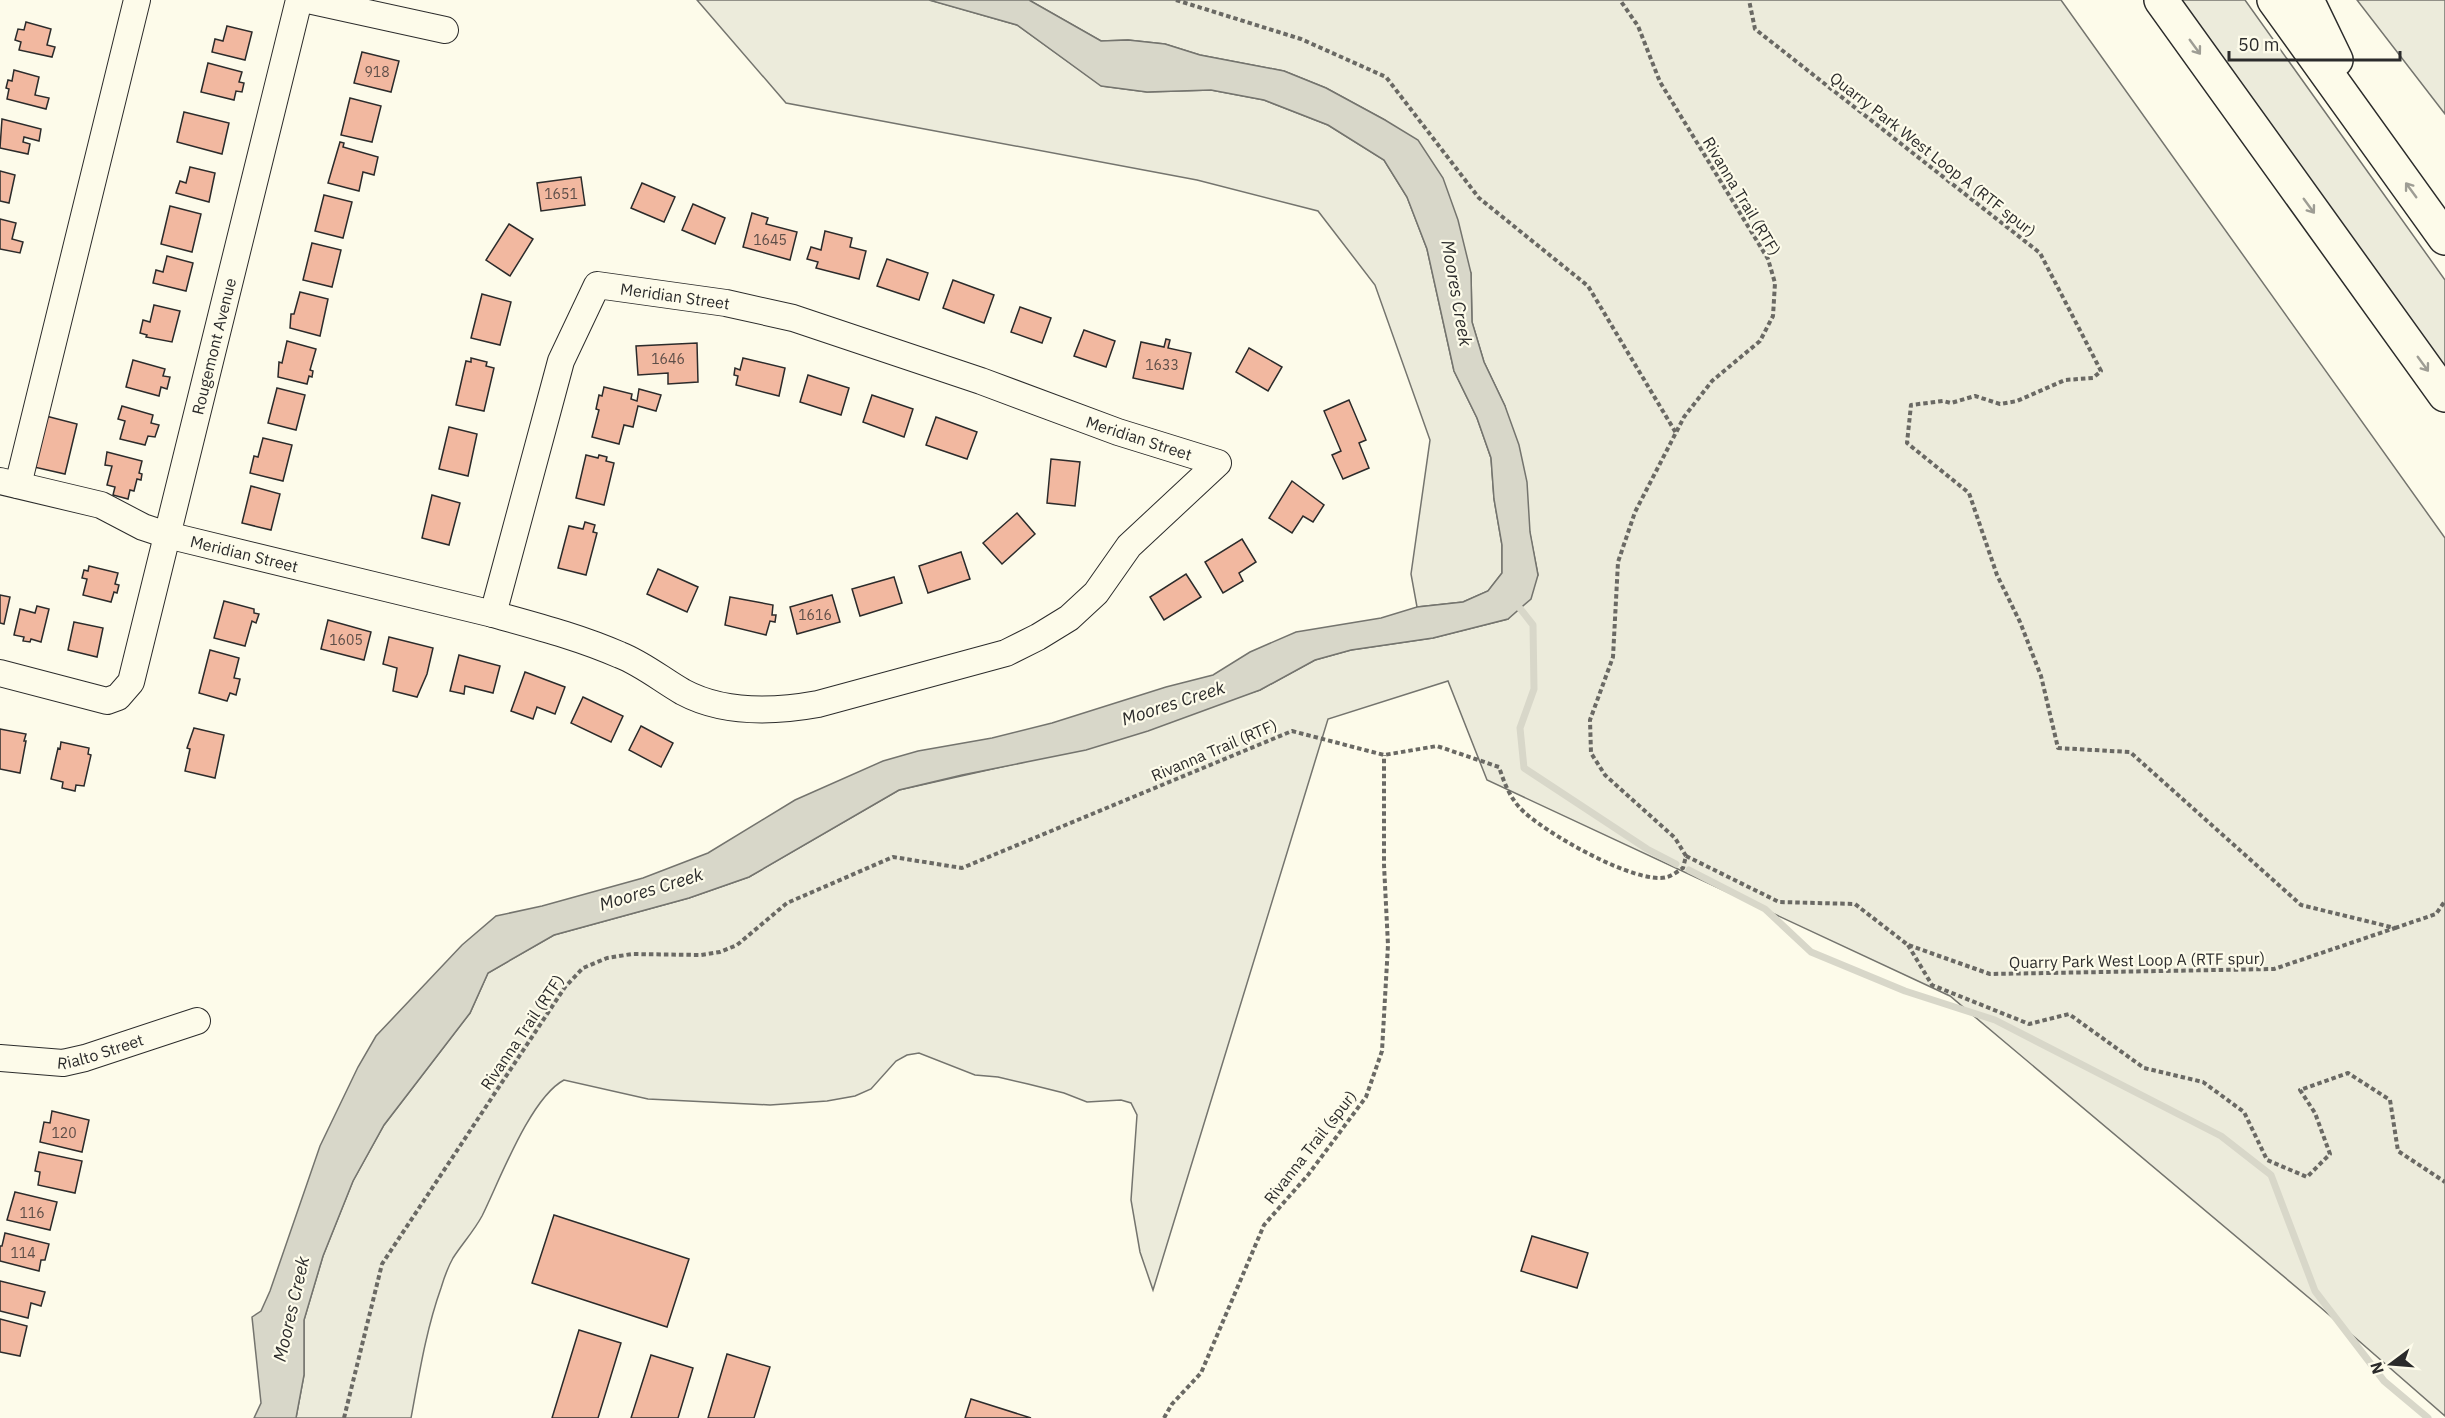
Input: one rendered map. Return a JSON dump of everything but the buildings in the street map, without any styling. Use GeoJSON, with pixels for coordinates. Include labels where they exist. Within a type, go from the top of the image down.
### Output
{"type":"FeatureCollection","features":[{"type":"Feature","properties":{"kind":"highway"},"geometry":{"type":"LineString","coordinates":[[2161,0],[2445,395]]}},
{"type":"Feature","properties":{"kind":"highway"},"geometry":{"type":"LineString","coordinates":[[2274,0],[2445,238]]}},
{"type":"Feature","properties":{"kind":"highway"},"geometry":{"type":"LineString","coordinates":[[2307,0],[2368,130]]}},
{"type":"Feature","properties":{"kind":"street"},"geometry":{"type":"LineString","coordinates":[[9,483],[137,0]]}},
{"type":"Feature","properties":{"kind":"street","name":"Rougemont Avenue"},"geometry":{"type":"LineString","coordinates":[[0,673],[107,701],[118,697],[131,682],[299,0]]}},
{"type":"Feature","properties":{"kind":"street"},"geometry":{"type":"LineString","coordinates":[[308,0],[445,30]]}},
{"type":"Feature","properties":{"kind":"street","name":"Meridian Street"},"geometry":{"type":"LineString","coordinates":[[9,483],[101,505],[143,527],[167,535],[494,614],[570,635],[621,655],[654,672],[685,693],[722,705],[753,710],[775,710],[818,704],[1006,653],[1038,638],[1069,618],[1096,593],[1129,546],[1218,463],[1118,432],[981,381],[793,318],[726,303],[597,285],[561,362],[494,614]]}},
{"type":"Feature","properties":{"kind":"street","name":"Rialto Street"},"geometry":{"type":"LineString","coordinates":[[0,1058],[63,1063],[85,1058],[197,1021]]}},
{"type":"Feature","properties":{"kind":"path"},"geometry":{"type":"LineString","coordinates":[[1176,0],[1301,39],[1386,77],[1479,198],[1588,285],[1676,433]]}},
{"type":"Feature","properties":{"kind":"path","name":"Rivanna Trail (RTF)"},"geometry":{"type":"LineString","coordinates":[[344,1418],[382,1264],[565,987],[583,968],[607,957],[633,954],[701,955],[720,952],[737,945],[787,903],[892,857],[962,868],[1292,731],[1384,756],[1437,746],[1499,767],[1505,788],[1520,809],[1578,849],[1641,876],[1667,877],[1683,868],[1686,856],[1675,838],[1605,775],[1591,753],[1590,720],[1613,657],[1618,562],[1635,512],[1684,417],[1712,381],[1760,341],[1773,316],[1775,283],[1768,259],[1660,82],[1638,26],[1620,0]]}},
{"type":"Feature","properties":{"kind":"path","name":"Quarry Park West Loop A (RTF spur)"},"geometry":{"type":"LineString","coordinates":[[1749,0],[1755,29],[2040,253],[2101,370],[2093,378],[2065,380],[2017,401],[2000,404],[1975,396],[1951,403],[1943,401],[1911,405],[1907,443],[1969,493],[1996,575],[2020,622],[2041,676],[2058,748],[2130,752],[2301,904],[2395,928]]}},
{"type":"Feature","properties":{"kind":"path","name":"Rivanna Trail (spur)"},"geometry":{"type":"LineString","coordinates":[[1164,1418],[1172,1404],[1201,1373],[1264,1225],[1308,1175],[1366,1097],[1382,1051],[1388,945],[1384,865],[1384,756]]}},
{"type":"Feature","properties":{"kind":"path","name":"Quarry Park West Loop A (RTF spur)"},"geometry":{"type":"LineString","coordinates":[[1686,856],[1779,902],[1855,904],[1908,945],[1990,974],[2274,969],[2395,928]]}},
{"type":"Feature","properties":{"kind":"path"},"geometry":{"type":"LineString","coordinates":[[2395,928],[2436,915],[2445,901]]}},
{"type":"Feature","properties":{"kind":"path"},"geometry":{"type":"LineString","coordinates":[[1908,945],[1932,985],[2029,1024],[2070,1014],[2144,1068],[2203,1082],[2244,1112],[2267,1160],[2307,1177],[2330,1155],[2315,1113],[2300,1090],[2348,1073],[2390,1100],[2398,1151],[2445,1182]]}},
{"type":"Feature","properties":{"kind":"shaded area"},"geometry":{"type":"Polygon","coordinates":[[[697,0],[930,0],[1017,25],[1102,86],[1147,92],[1211,90],[1264,100],[1328,125],[1384,160],[1407,197],[1427,249],[1454,371],[1477,418],[1491,458],[1494,499],[1502,545],[1502,573],[1488,591],[1463,602],[1417,607],[1411,574],[1430,440],[1375,285],[1318,211],[1197,180],[786,103],[697,0]]]}},
{"type":"Feature","properties":{"kind":"shaded area"},"geometry":{"type":"Polygon","coordinates":[[[1029,0],[2061,0],[2445,538],[2445,1416],[2320,1307],[1950,996],[1487,780],[1448,681],[1328,719],[1153,1290],[1140,1252],[1131,1200],[1137,1115],[1131,1103],[1121,1100],[1087,1102],[1064,1093],[1028,1084],[998,1077],[975,1075],[919,1053],[907,1055],[896,1061],[871,1089],[855,1096],[827,1101],[770,1105],[648,1099],[564,1080],[539,1104],[506,1163],[482,1216],[449,1265],[431,1320],[411,1418],[296,1418],[304,1375],[304,1320],[323,1256],[353,1181],[384,1125],[470,1013],[488,973],[554,935],[689,898],[749,877],[899,790],[1024,762],[1260,690],[1315,660],[1351,650],[1433,638],[1508,619],[1538,575],[1505,406],[1484,362],[1472,322],[1471,273],[1385,120],[1326,88],[1284,71],[1200,55],[1165,44],[1128,40],[1101,41],[1029,0]]]}},
{"type":"Feature","properties":{"kind":"shaded area"},"geometry":{"type":"Polygon","coordinates":[[[2172,0],[2245,0],[2445,280],[2445,380],[2172,0]]]}},
{"type":"Feature","properties":{"kind":"shaded area"},"geometry":{"type":"Polygon","coordinates":[[[2357,0],[2445,0],[2445,114],[2357,0]]]}},
{"type":"Feature","properties":{"kind":"water","name":"Moores Creek"},"geometry":{"type":"Polygon","coordinates":[[[929,0],[1029,0],[1101,41],[1128,40],[1165,44],[1200,55],[1284,71],[1326,88],[1418,140],[1443,178],[1458,220],[1471,273],[1472,322],[1484,362],[1505,406],[1519,445],[1527,482],[1530,532],[1538,575],[1531,599],[1508,619],[1433,638],[1351,650],[1315,660],[1260,690],[1148,731],[1086,750],[899,790],[749,877],[689,898],[554,935],[488,973],[470,1013],[384,1125],[353,1181],[323,1256],[304,1320],[304,1375],[296,1418],[254,1418],[261,1403],[252,1317],[261,1311],[270,1291],[320,1146],[358,1067],[376,1036],[462,945],[496,916],[542,906],[643,878],[708,853],[795,800],[883,761],[918,751],[992,738],[1052,723],[1166,687],[1213,675],[1250,652],[1296,632],[1381,618],[1417,607],[1463,602],[1488,591],[1502,573],[1502,545],[1494,499],[1491,458],[1477,418],[1454,371],[1427,249],[1407,197],[1384,160],[1328,125],[1264,100],[1211,90],[1147,92],[1101,86],[1017,25],[929,0]]]}},
{"type":"Feature","properties":{"kind":"waterway"},"geometry":{"type":"LineString","coordinates":[[1515,602],[1533,625],[1534,689],[1520,728],[1524,768],[1647,849],[1676,864]]}},
{"type":"Feature","properties":{"kind":"waterway"},"geometry":{"type":"LineString","coordinates":[[1689,870],[1765,909],[1811,952],[1905,991],[1995,1020],[2221,1136],[2271,1175],[2315,1291],[2384,1381],[2428,1418]]}}]}
